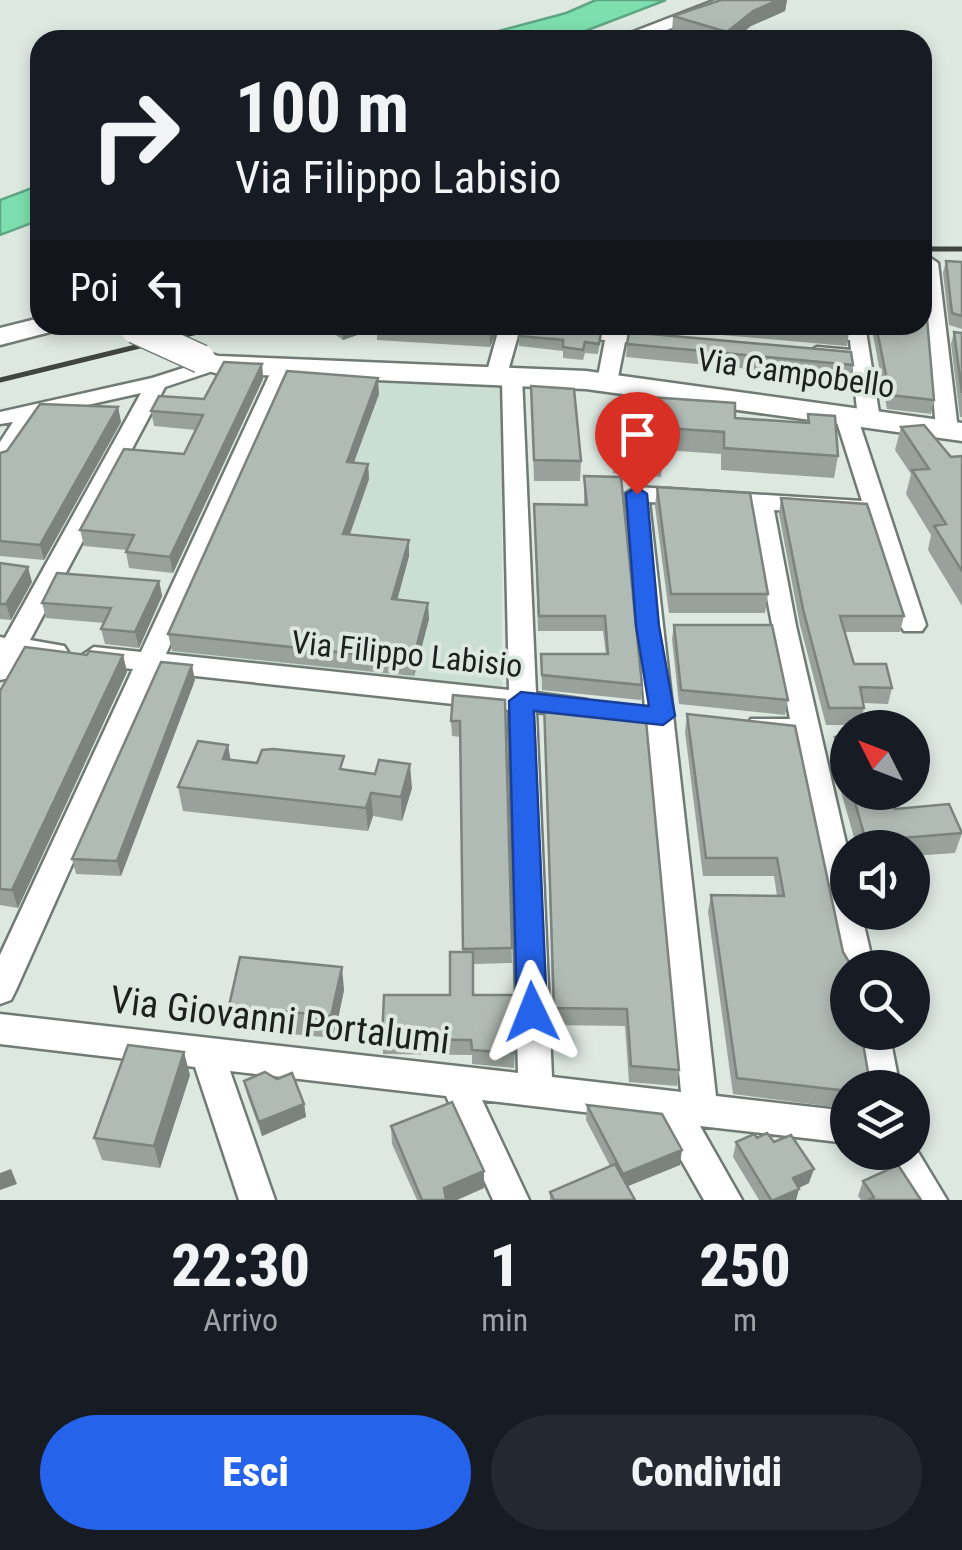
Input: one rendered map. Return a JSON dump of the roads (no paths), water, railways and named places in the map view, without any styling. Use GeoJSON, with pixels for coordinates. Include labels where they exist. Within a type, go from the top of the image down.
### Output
{"type":"FeatureCollection","features":[{"type":"Feature","properties":{"kind":"main road"},"geometry":{"type":"LineString","coordinates":[[650,30],[734,0]]}},
{"type":"Feature","properties":{"kind":"main road"},"geometry":{"type":"LineString","coordinates":[[0,337],[30,327]]}},
{"type":"Feature","properties":{"kind":"main road"},"geometry":{"type":"LineString","coordinates":[[148,335],[208,361]]}},
{"type":"Feature","properties":{"kind":"main road","name":"Via Campobello"},"geometry":{"type":"LineString","coordinates":[[208,361],[607,382],[954,431]]}},
{"type":"Feature","properties":{"kind":"street"},"geometry":{"type":"LineString","coordinates":[[932,263],[936,333],[954,431]]}},
{"type":"Feature","properties":{"kind":"street"},"geometry":{"type":"LineString","coordinates":[[936,333],[962,336]]}},
{"type":"Feature","properties":{"kind":"street"},"geometry":{"type":"LineString","coordinates":[[510,335],[504,375],[535,1089]]}},
{"type":"Feature","properties":{"kind":"street"},"geometry":{"type":"LineString","coordinates":[[607,382],[617,335]]}},
{"type":"Feature","properties":{"kind":"street"},"geometry":{"type":"LineString","coordinates":[[649,335],[692,342]]}},
{"type":"Feature","properties":{"kind":"street"},"geometry":{"type":"LineString","coordinates":[[831,335],[860,339]]}},
{"type":"Feature","properties":{"kind":"street"},"geometry":{"type":"LineString","coordinates":[[786,350],[860,339]]}},
{"type":"Feature","properties":{"kind":"street"},"geometry":{"type":"LineString","coordinates":[[860,339],[858,417],[876,509],[913,625]]}},
{"type":"Feature","properties":{"kind":"street"},"geometry":{"type":"LineString","coordinates":[[0,418],[157,383],[208,361]]}},
{"type":"Feature","properties":{"kind":"street"},"geometry":{"type":"LineString","coordinates":[[0,990],[148,662],[174,585],[284,365]]}},
{"type":"Feature","properties":{"kind":"street"},"geometry":{"type":"LineString","coordinates":[[4,655],[63,574],[157,383]]}},
{"type":"Feature","properties":{"kind":"street"},"geometry":{"type":"LineString","coordinates":[[0,459],[32,409]]}},
{"type":"Feature","properties":{"kind":"street"},"geometry":{"type":"LineString","coordinates":[[724,1200],[685,1109],[672,717],[648,626],[637,494],[876,509]]}},
{"type":"Feature","properties":{"kind":"street"},"geometry":{"type":"LineString","coordinates":[[761,502],[773,626],[806,731],[854,950]]}},
{"type":"Feature","properties":{"kind":"street"},"geometry":{"type":"LineString","coordinates":[[18,569],[63,574]]}},
{"type":"Feature","properties":{"kind":"street"},"geometry":{"type":"LineString","coordinates":[[648,626],[686,626]]}},
{"type":"Feature","properties":{"kind":"street","name":"Via Filippo Labisio"},"geometry":{"type":"LineString","coordinates":[[4,655],[148,662],[672,717]]}},
{"type":"Feature","properties":{"kind":"street"},"geometry":{"type":"LineString","coordinates":[[735,724],[806,731]]}},
{"type":"Feature","properties":{"kind":"street","name":"Via Giovanni Portalumi"},"geometry":{"type":"LineString","coordinates":[[0,1030],[830,1125]]}},
{"type":"Feature","properties":{"kind":"street"},"geometry":{"type":"LineString","coordinates":[[208,1056],[257,1200]]}},
{"type":"Feature","properties":{"kind":"street"},"geometry":{"type":"LineString","coordinates":[[457,1084],[512,1200]]}},
{"type":"Feature","properties":{"kind":"street"},"geometry":{"type":"LineString","coordinates":[[910,1170],[929,1200]]}},
{"type":"Feature","properties":{"kind":"railway"},"geometry":{"type":"LineString","coordinates":[[932,249],[962,249]]}},
{"type":"Feature","properties":{"kind":"railway"},"geometry":{"type":"LineString","coordinates":[[0,380],[185,335]]}}]}
